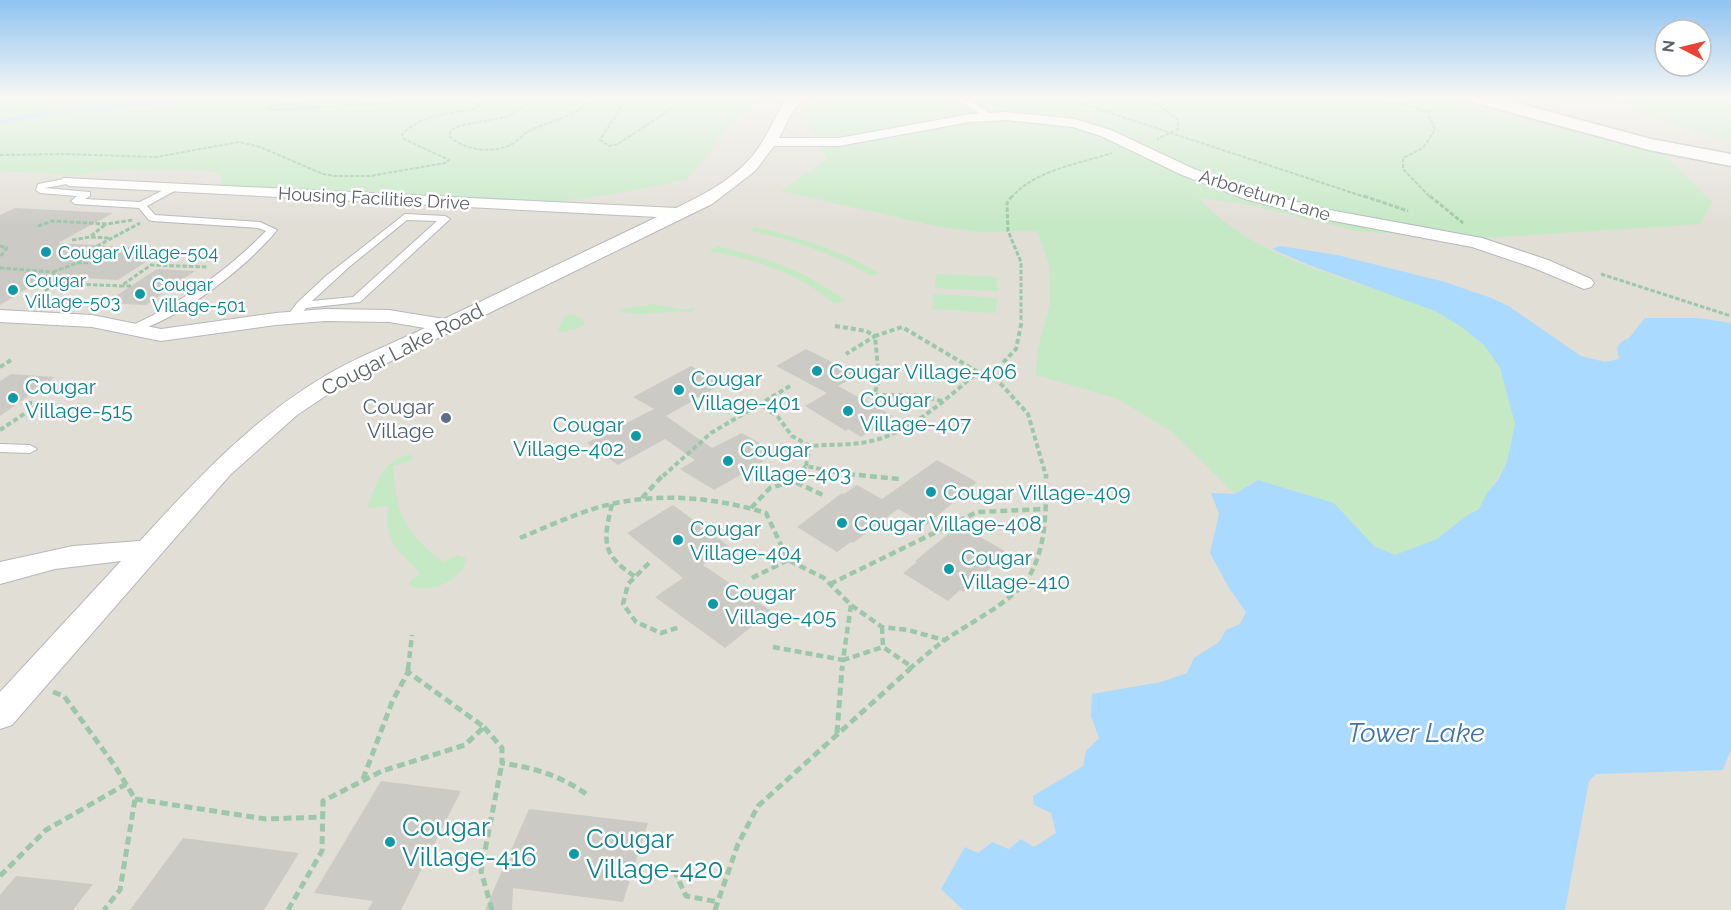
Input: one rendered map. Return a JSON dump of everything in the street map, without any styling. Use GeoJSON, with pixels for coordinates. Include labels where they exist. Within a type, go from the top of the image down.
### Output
{"type":"FeatureCollection","features":[{"type":"Feature","properties":{"kind":"main road"},"geometry":{"type":"LineString","coordinates":[[1635,140],[1731,160]]}},
{"type":"Feature","properties":{"kind":"main road"},"geometry":{"type":"LineString","coordinates":[[1674,140],[1731,149]]}},
{"type":"Feature","properties":{"kind":"street","name":"Arboretum Lane"},"geometry":{"type":"LineString","coordinates":[[770,142],[846,140]]}},
{"type":"Feature","properties":{"kind":"street","name":"Arboretum Lane"},"geometry":{"type":"LineString","coordinates":[[1122,140],[1188,172],[1283,205],[1476,242],[1541,264],[1584,283]]}},
{"type":"Feature","properties":{"kind":"street","name":"Cougar Lake Road"},"geometry":{"type":"LineString","coordinates":[[0,715],[221,469],[289,410],[334,380],[711,197],[744,173],[770,142]]}},
{"type":"Feature","properties":{"kind":"street","name":"Housing Facilities Drive"},"geometry":{"type":"LineString","coordinates":[[69,181],[680,214]]}},
{"type":"Feature","properties":{"kind":"street"},"geometry":{"type":"LineString","coordinates":[[9,316],[92,321],[160,335],[179,334],[297,311],[389,316],[445,325]]}},
{"type":"Feature","properties":{"kind":"street"},"geometry":{"type":"LineString","coordinates":[[0,573],[66,555],[104,550],[147,551]]}},
{"type":"Feature","properties":{"kind":"lane"},"geometry":{"type":"LineString","coordinates":[[69,181],[41,186],[40,190],[87,194],[75,201]]}},
{"type":"Feature","properties":{"kind":"lane"},"geometry":{"type":"LineString","coordinates":[[61,200],[142,205],[173,188]]}},
{"type":"Feature","properties":{"kind":"lane"},"geometry":{"type":"LineString","coordinates":[[134,329],[165,315],[222,279],[241,263],[272,230],[260,225],[152,218],[142,205]]}},
{"type":"Feature","properties":{"kind":"lane"},"geometry":{"type":"LineString","coordinates":[[405,217],[445,219],[356,300],[297,311],[405,217]]}},
{"type":"Feature","properties":{"kind":"lane"},"geometry":{"type":"LineString","coordinates":[[0,448],[30,449]]}},
{"type":"Feature","properties":{"kind":"path"},"geometry":{"type":"LineString","coordinates":[[0,155],[63,154],[156,157],[239,142],[260,147],[323,174],[347,177],[370,176],[445,163],[449,160],[407,140]]}},
{"type":"Feature","properties":{"kind":"path"},"geometry":{"type":"LineString","coordinates":[[454,140],[459,145],[471,148],[492,148],[510,145],[516,140]]}},
{"type":"Feature","properties":{"kind":"path"},"geometry":{"type":"LineString","coordinates":[[600,140],[609,146],[623,140]]}},
{"type":"Feature","properties":{"kind":"path"},"geometry":{"type":"LineString","coordinates":[[992,374],[1016,349],[1023,314],[1021,262],[1008,231],[1007,203],[1020,187],[1043,175],[1150,140]]}},
{"type":"Feature","properties":{"kind":"path"},"geometry":{"type":"LineString","coordinates":[[1195,140],[1408,211]]}},
{"type":"Feature","properties":{"kind":"path"},"geometry":{"type":"LineString","coordinates":[[1428,140],[1423,148],[1403,159],[1403,169],[1424,192],[1472,230],[1476,242]]}},
{"type":"Feature","properties":{"kind":"path"},"geometry":{"type":"LineString","coordinates":[[38,226],[52,221],[106,224],[152,218]]}},
{"type":"Feature","properties":{"kind":"path"},"geometry":{"type":"LineString","coordinates":[[77,263],[88,251],[128,228],[152,218]]}},
{"type":"Feature","properties":{"kind":"path"},"geometry":{"type":"LineString","coordinates":[[90,237],[106,224]]}},
{"type":"Feature","properties":{"kind":"path"},"geometry":{"type":"LineString","coordinates":[[72,240],[90,237],[111,238]]}},
{"type":"Feature","properties":{"kind":"path"},"geometry":{"type":"LineString","coordinates":[[0,246],[7,248],[0,257]]}},
{"type":"Feature","properties":{"kind":"path"},"geometry":{"type":"LineString","coordinates":[[0,268],[52,272],[77,263],[101,262]]}},
{"type":"Feature","properties":{"kind":"path"},"geometry":{"type":"LineString","coordinates":[[121,286],[151,265],[208,267]]}},
{"type":"Feature","properties":{"kind":"path"},"geometry":{"type":"LineString","coordinates":[[52,272],[54,283]]}},
{"type":"Feature","properties":{"kind":"path"},"geometry":{"type":"LineString","coordinates":[[1601,274],[1731,316]]}},
{"type":"Feature","properties":{"kind":"path"},"geometry":{"type":"LineString","coordinates":[[9,316],[54,283],[130,286]]}},
{"type":"Feature","properties":{"kind":"path"},"geometry":{"type":"LineString","coordinates":[[835,326],[866,331],[875,336]]}},
{"type":"Feature","properties":{"kind":"path"},"geometry":{"type":"LineString","coordinates":[[716,910],[738,844],[758,806],[912,667],[945,640],[1008,598],[1030,575],[1042,544],[1046,509],[1046,471],[1028,414],[992,374],[978,372],[902,327],[875,336],[846,354]]}},
{"type":"Feature","properties":{"kind":"path"},"geometry":{"type":"LineString","coordinates":[[875,336],[879,380],[874,395],[917,395],[942,401]]}},
{"type":"Feature","properties":{"kind":"path"},"geometry":{"type":"LineString","coordinates":[[0,367],[11,360]]}},
{"type":"Feature","properties":{"kind":"path"},"geometry":{"type":"LineString","coordinates":[[760,405],[778,417],[792,436],[810,446],[878,440],[902,429],[978,372]]}},
{"type":"Feature","properties":{"kind":"path"},"geometry":{"type":"LineString","coordinates":[[642,498],[669,467],[732,417],[760,405],[790,386]]}},
{"type":"Feature","properties":{"kind":"path"},"geometry":{"type":"LineString","coordinates":[[0,430],[39,404],[27,403]]}},
{"type":"Feature","properties":{"kind":"path"},"geometry":{"type":"LineString","coordinates":[[751,508],[770,488],[793,481],[806,466],[810,446]]}},
{"type":"Feature","properties":{"kind":"path"},"geometry":{"type":"LineString","coordinates":[[806,466],[855,476],[898,479]]}},
{"type":"Feature","properties":{"kind":"path"},"geometry":{"type":"LineString","coordinates":[[793,481],[825,496]]}},
{"type":"Feature","properties":{"kind":"path"},"geometry":{"type":"LineString","coordinates":[[520,538],[612,504],[642,498],[689,498],[737,504],[766,513],[788,560],[824,578],[850,605],[882,627],[908,630],[945,640]]}},
{"type":"Feature","properties":{"kind":"path"},"geometry":{"type":"LineString","coordinates":[[612,504],[605,548],[615,566],[636,577]]}},
{"type":"Feature","properties":{"kind":"path"},"geometry":{"type":"LineString","coordinates":[[830,584],[977,512],[1046,509]]}},
{"type":"Feature","properties":{"kind":"path"},"geometry":{"type":"LineString","coordinates":[[752,578],[788,560]]}},
{"type":"Feature","properties":{"kind":"path"},"geometry":{"type":"LineString","coordinates":[[649,563],[628,584],[623,604],[636,622],[661,633],[680,627]]}},
{"type":"Feature","properties":{"kind":"path"},"geometry":{"type":"LineString","coordinates":[[837,734],[850,605]]}},
{"type":"Feature","properties":{"kind":"path"},"geometry":{"type":"LineString","coordinates":[[882,627],[883,647]]}},
{"type":"Feature","properties":{"kind":"path"},"geometry":{"type":"LineString","coordinates":[[363,781],[392,702],[408,672],[412,635]]}},
{"type":"Feature","properties":{"kind":"path"},"geometry":{"type":"LineString","coordinates":[[773,647],[843,660],[883,647]]}},
{"type":"Feature","properties":{"kind":"path"},"geometry":{"type":"LineString","coordinates":[[883,647],[912,667]]}},
{"type":"Feature","properties":{"kind":"path"},"geometry":{"type":"LineString","coordinates":[[408,672],[484,727],[502,748],[502,763],[481,871],[492,910]]}},
{"type":"Feature","properties":{"kind":"path"},"geometry":{"type":"LineString","coordinates":[[30,682],[64,696],[135,799],[120,890],[104,910]]}},
{"type":"Feature","properties":{"kind":"path"},"geometry":{"type":"LineString","coordinates":[[288,910],[322,851],[323,801],[382,771],[465,745],[484,727]]}},
{"type":"Feature","properties":{"kind":"path"},"geometry":{"type":"LineString","coordinates":[[502,763],[544,770],[570,781],[589,796]]}},
{"type":"Feature","properties":{"kind":"path"},"geometry":{"type":"LineString","coordinates":[[0,876],[46,830],[126,784]]}},
{"type":"Feature","properties":{"kind":"path"},"geometry":{"type":"LineString","coordinates":[[135,799],[266,819],[323,817]]}},
{"type":"Feature","properties":{"kind":"path"},"geometry":{"type":"LineString","coordinates":[[649,867],[674,870],[686,896],[718,902]]}},
{"type":"Feature","properties":{"kind":"shaded area"},"geometry":{"type":"Polygon","coordinates":[[[0,140],[1731,140],[1731,910],[0,910],[0,140]]]}},
{"type":"Feature","properties":{"kind":"green space"},"geometry":{"type":"Polygon","coordinates":[[[0,140],[717,140],[686,180],[564,201],[226,188],[220,182],[222,177],[215,172],[199,170],[117,169],[76,175],[0,171],[0,140]]]}},
{"type":"Feature","properties":{"kind":"green space"},"geometry":{"type":"Polygon","coordinates":[[[816,140],[1618,140],[1660,150],[1712,202],[1700,224],[1469,239],[1357,231],[1249,205],[1199,198],[1249,239],[1279,254],[1435,311],[1460,326],[1484,345],[1500,368],[1515,424],[1507,462],[1479,509],[1466,516],[1437,539],[1395,555],[1374,546],[1334,503],[1258,480],[1235,494],[1172,432],[1118,399],[1036,375],[1037,352],[1050,304],[1049,264],[1037,231],[980,232],[936,226],[781,191],[827,159],[816,140]]]}},
{"type":"Feature","properties":{"kind":"green space"},"geometry":{"type":"Polygon","coordinates":[[[755,227],[819,245],[849,257],[879,273],[872,276],[813,249],[750,231],[755,227]]]}},
{"type":"Feature","properties":{"kind":"green space"},"geometry":{"type":"Polygon","coordinates":[[[717,246],[753,255],[799,272],[845,300],[834,304],[805,283],[775,269],[709,251],[717,246]]]}},
{"type":"Feature","properties":{"kind":"green space"},"geometry":{"type":"Polygon","coordinates":[[[936,274],[997,277],[997,291],[935,288],[936,274]]]}},
{"type":"Feature","properties":{"kind":"green space"},"geometry":{"type":"Polygon","coordinates":[[[934,294],[997,298],[996,313],[932,309],[934,294]]]}},
{"type":"Feature","properties":{"kind":"green space"},"geometry":{"type":"Polygon","coordinates":[[[653,304],[685,310],[696,307],[692,312],[639,314],[618,310],[653,304]]]}},
{"type":"Feature","properties":{"kind":"green space"},"geometry":{"type":"Polygon","coordinates":[[[572,314],[584,320],[584,325],[556,333],[565,316],[572,314]]]}},
{"type":"Feature","properties":{"kind":"green space"},"geometry":{"type":"Polygon","coordinates":[[[412,455],[413,460],[393,466],[394,482],[404,520],[419,541],[443,562],[457,555],[466,558],[464,566],[452,579],[426,589],[409,585],[411,580],[421,574],[394,545],[390,537],[388,506],[368,508],[373,491],[388,466],[403,456],[412,455]]]}},
{"type":"Feature","properties":{"kind":"water","name":"Tower Lake"},"geometry":{"type":"Polygon","coordinates":[[[1280,246],[1337,255],[1445,282],[1494,299],[1510,307],[1581,356],[1605,362],[1619,359],[1617,347],[1629,338],[1645,318],[1698,318],[1731,323],[1731,749],[1723,770],[1596,774],[1589,781],[1565,910],[963,910],[941,889],[965,847],[978,853],[992,842],[1009,849],[1021,839],[1034,847],[1056,833],[1051,813],[1034,805],[1033,796],[1083,766],[1086,751],[1099,738],[1091,716],[1092,694],[1161,682],[1187,673],[1194,658],[1219,642],[1226,630],[1240,624],[1246,612],[1229,588],[1210,553],[1219,514],[1211,493],[1235,494],[1258,480],[1334,503],[1374,546],[1395,555],[1437,539],[1466,516],[1479,509],[1507,462],[1515,424],[1500,368],[1484,345],[1460,326],[1435,311],[1309,265],[1272,249],[1280,246]]]}},
{"type":"Feature","properties":{"kind":"building"},"geometry":{"type":"Polygon","coordinates":[[[15,208],[113,213],[58,243],[166,249],[118,280],[48,276],[0,305],[0,215],[15,208]]]}},
{"type":"Feature","properties":{"kind":"building","name":"Cougar Village-501"},"geometry":{"type":"Polygon","coordinates":[[[157,269],[195,271],[146,305],[105,303],[157,269]]]}},
{"type":"Feature","properties":{"kind":"building"},"geometry":{"type":"Polygon","coordinates":[[[806,349],[858,375],[838,386],[893,416],[861,437],[848,429],[846,431],[805,406],[827,393],[776,366],[806,349]]]}},
{"type":"Feature","properties":{"kind":"building"},"geometry":{"type":"Polygon","coordinates":[[[691,366],[724,383],[666,416],[712,448],[742,433],[775,452],[761,460],[763,462],[714,490],[680,469],[695,460],[665,439],[618,465],[587,443],[654,409],[633,397],[691,366]]]}},
{"type":"Feature","properties":{"kind":"building","name":"Cougar Village-515"},"geometry":{"type":"Polygon","coordinates":[[[11,374],[55,377],[0,416],[0,381],[11,374]]]}},
{"type":"Feature","properties":{"kind":"building"},"geometry":{"type":"Polygon","coordinates":[[[937,460],[977,482],[927,525],[898,509],[853,543],[851,542],[837,552],[797,527],[842,493],[844,494],[857,485],[882,499],[937,460]]]}},
{"type":"Feature","properties":{"kind":"building"},"geometry":{"type":"Polygon","coordinates":[[[673,505],[730,547],[703,565],[771,611],[725,648],[655,597],[683,578],[627,533],[673,505]]]}},
{"type":"Feature","properties":{"kind":"building","name":"Cougar Village-410"},"geometry":{"type":"Polygon","coordinates":[[[959,525],[1005,551],[992,562],[995,564],[963,592],[960,590],[948,601],[903,573],[959,525]]]}},
{"type":"Feature","properties":{"kind":"building","name":"Cougar Village-416"},"geometry":{"type":"Polygon","coordinates":[[[381,781],[461,791],[401,910],[368,910],[373,901],[314,893],[381,781]]]}},
{"type":"Feature","properties":{"kind":"building","name":"Cougar Village-420"},"geometry":{"type":"Polygon","coordinates":[[[529,809],[648,823],[623,902],[513,888],[512,910],[485,910],[529,809]]]}},
{"type":"Feature","properties":{"kind":"building"},"geometry":{"type":"Polygon","coordinates":[[[183,838],[299,853],[264,910],[130,910],[183,838]]]}},
{"type":"Feature","properties":{"kind":"building"},"geometry":{"type":"Polygon","coordinates":[[[16,876],[93,884],[73,910],[0,910],[0,895],[16,876]]]}},
{"type":"Feature","properties":{"kind":"place","name":"Cougar Village-504"},"geometry":{"type":"Point","coordinates":[46,252]}},
{"type":"Feature","properties":{"kind":"place","name":"Cougar Village-503"},"geometry":{"type":"Point","coordinates":[13,290]}},
{"type":"Feature","properties":{"kind":"place","name":"Cougar Village-501"},"geometry":{"type":"Point","coordinates":[140,294]}},
{"type":"Feature","properties":{"kind":"place","name":"Cougar Village-406"},"geometry":{"type":"Point","coordinates":[817,371]}},
{"type":"Feature","properties":{"kind":"place","name":"Cougar Village-401"},"geometry":{"type":"Point","coordinates":[679,390]}},
{"type":"Feature","properties":{"kind":"place","name":"Cougar Village-515"},"geometry":{"type":"Point","coordinates":[13,398]}},
{"type":"Feature","properties":{"kind":"place","name":"Cougar Village-407"},"geometry":{"type":"Point","coordinates":[848,411]}},
{"type":"Feature","properties":{"kind":"place","name":"Cougar Village"},"geometry":{"type":"Point","coordinates":[446,418]}},
{"type":"Feature","properties":{"kind":"place","name":"Cougar Village-402"},"geometry":{"type":"Point","coordinates":[636,436]}},
{"type":"Feature","properties":{"kind":"place","name":"Cougar Village-403"},"geometry":{"type":"Point","coordinates":[728,461]}},
{"type":"Feature","properties":{"kind":"place","name":"Cougar Village-409"},"geometry":{"type":"Point","coordinates":[931,492]}},
{"type":"Feature","properties":{"kind":"place","name":"Cougar Village-408"},"geometry":{"type":"Point","coordinates":[842,523]}},
{"type":"Feature","properties":{"kind":"place","name":"Cougar Village-404"},"geometry":{"type":"Point","coordinates":[678,540]}},
{"type":"Feature","properties":{"kind":"place","name":"Cougar Village-410"},"geometry":{"type":"Point","coordinates":[949,569]}},
{"type":"Feature","properties":{"kind":"place","name":"Cougar Village-405"},"geometry":{"type":"Point","coordinates":[713,604]}},
{"type":"Feature","properties":{"kind":"place","name":"Cougar Village-416"},"geometry":{"type":"Point","coordinates":[390,842]}},
{"type":"Feature","properties":{"kind":"place","name":"Cougar Village-420"},"geometry":{"type":"Point","coordinates":[574,854]}}]}
